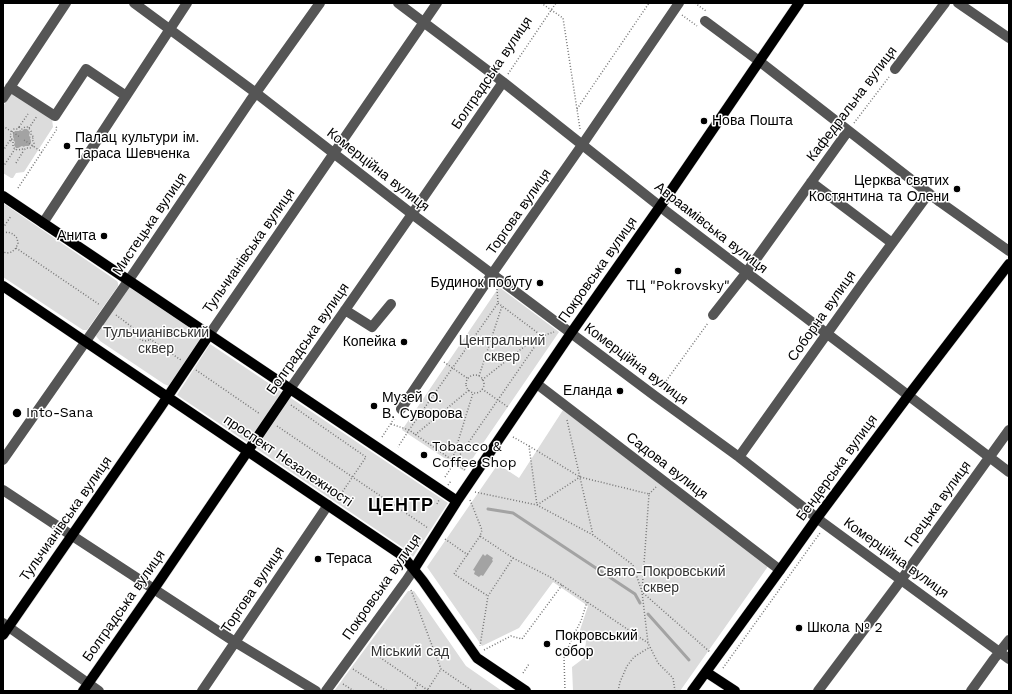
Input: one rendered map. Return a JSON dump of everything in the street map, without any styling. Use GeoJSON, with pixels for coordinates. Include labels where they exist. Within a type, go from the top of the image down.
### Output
{"type":"FeatureCollection","features":[{"type":"Feature","properties":{"kind":"main road","name":"Покровська вулиця"},"geometry":{"type":"LineString","coordinates":[[414,569],[457,501],[798,3]]}},
{"type":"Feature","properties":{"kind":"main road"},"geometry":{"type":"LineString","coordinates":[[3,196],[457,501]]}},
{"type":"Feature","properties":{"kind":"main road","name":"Бендерська вулиця"},"geometry":{"type":"LineString","coordinates":[[692,691],[817,518],[1009,264]]}},
{"type":"Feature","properties":{"kind":"main road","name":"проспект Незалежності"},"geometry":{"type":"LineString","coordinates":[[3,286],[403,556],[414,569],[477,658],[526,691]]}},
{"type":"Feature","properties":{"kind":"main road","name":"Тульчианівська вулиця"},"geometry":{"type":"LineString","coordinates":[[5,628],[72,536],[209,335]]}},
{"type":"Feature","properties":{"kind":"main road","name":"Болградська вулиця"},"geometry":{"type":"LineString","coordinates":[[85,687],[154,589],[290,389]]}},
{"type":"Feature","properties":{"kind":"main road"},"geometry":{"type":"LineString","coordinates":[[706,672],[735,691]]}},
{"type":"Feature","properties":{"kind":"street"},"geometry":{"type":"LineString","coordinates":[[3,98],[66,3]]}},
{"type":"Feature","properties":{"kind":"street","name":"Комерційна вулиця"},"geometry":{"type":"LineString","coordinates":[[134,3],[256,93],[412,214],[739,457],[817,518],[1009,659]]}},
{"type":"Feature","properties":{"kind":"street"},"geometry":{"type":"LineString","coordinates":[[43,223],[187,3]]}},
{"type":"Feature","properties":{"kind":"street","name":"Мистецька вулиця"},"geometry":{"type":"LineString","coordinates":[[3,460],[86,342],[256,93],[320,3]]}},
{"type":"Feature","properties":{"kind":"street","name":"Авраамівська вулиця"},"geometry":{"type":"LineString","coordinates":[[398,3],[503,82],[659,207],[1009,472]]}},
{"type":"Feature","properties":{"kind":"street","name":"Тульчианівська вулиця"},"geometry":{"type":"LineString","coordinates":[[209,335],[437,3]]}},
{"type":"Feature","properties":{"kind":"street","name":"Кафедральна вулиця"},"geometry":{"type":"LineString","coordinates":[[895,69],[945,3]]}},
{"type":"Feature","properties":{"kind":"street"},"geometry":{"type":"LineString","coordinates":[[958,3],[1009,38]]}},
{"type":"Feature","properties":{"kind":"street","name":"Торгова вулиця"},"geometry":{"type":"LineString","coordinates":[[401,408],[676,6]]}},
{"type":"Feature","properties":{"kind":"street"},"geometry":{"type":"LineString","coordinates":[[705,21],[940,202],[1009,251]]}},
{"type":"Feature","properties":{"kind":"street"},"geometry":{"type":"LineString","coordinates":[[10,87],[54,116],[86,69],[126,96]]}},
{"type":"Feature","properties":{"kind":"street","name":"Болградська вулиця"},"geometry":{"type":"LineString","coordinates":[[290,389],[503,82]]}},
{"type":"Feature","properties":{"kind":"street","name":"Кафедральна вулиця"},"geometry":{"type":"LineString","coordinates":[[713,315],[746,273],[848,131]]}},
{"type":"Feature","properties":{"kind":"street"},"geometry":{"type":"LineString","coordinates":[[811,182],[892,243]]}},
{"type":"Feature","properties":{"kind":"street","name":"Соборна вулиця"},"geometry":{"type":"LineString","coordinates":[[739,457],[929,193]]}},
{"type":"Feature","properties":{"kind":"street"},"geometry":{"type":"LineString","coordinates":[[345,310],[372,327],[390,304]]}},
{"type":"Feature","properties":{"kind":"street","name":"Садова вулиця"},"geometry":{"type":"LineString","coordinates":[[537,384],[780,570]]}},
{"type":"Feature","properties":{"kind":"street","name":"Грецька вулиця"},"geometry":{"type":"LineString","coordinates":[[818,691],[1009,430]]}},
{"type":"Feature","properties":{"kind":"street"},"geometry":{"type":"LineString","coordinates":[[3,490],[235,642],[316,691]]}},
{"type":"Feature","properties":{"kind":"street","name":"Торгова вулиця"},"geometry":{"type":"LineString","coordinates":[[202,691],[328,505]]}},
{"type":"Feature","properties":{"kind":"street","name":"Покровська вулиця"},"geometry":{"type":"LineString","coordinates":[[326,691],[414,569]]}},
{"type":"Feature","properties":{"kind":"street"},"geometry":{"type":"LineString","coordinates":[[5,628],[85,687],[98,691]]}},
{"type":"Feature","properties":{"kind":"street"},"geometry":{"type":"LineString","coordinates":[[971,691],[1009,640]]}},
{"type":"Feature","properties":{"kind":"path"},"geometry":{"type":"LineString","coordinates":[[541,3],[563,18],[582,145]]}},
{"type":"Feature","properties":{"kind":"path","name":"Болградська вулиця"},"geometry":{"type":"LineString","coordinates":[[503,82],[556,3]]}},
{"type":"Feature","properties":{"kind":"path"},"geometry":{"type":"LineString","coordinates":[[577,109],[649,3]]}},
{"type":"Feature","properties":{"kind":"path"},"geometry":{"type":"LineString","coordinates":[[695,3],[705,21]]}},
{"type":"Feature","properties":{"kind":"path"},"geometry":{"type":"LineString","coordinates":[[676,6],[705,21]]}},
{"type":"Feature","properties":{"kind":"path","name":"Кафедральна вулиця"},"geometry":{"type":"LineString","coordinates":[[848,131],[895,69]]}},
{"type":"Feature","properties":{"kind":"path"},"geometry":{"type":"LineString","coordinates":[[29,128],[42,108]]}},
{"type":"Feature","properties":{"kind":"path"},"geometry":{"type":"LineString","coordinates":[[20,127],[28,114]]}},
{"type":"Feature","properties":{"kind":"path"},"geometry":{"type":"LineString","coordinates":[[18,188],[57,129],[54,116]]}},
{"type":"Feature","properties":{"kind":"path"},"geometry":{"type":"LineString","coordinates":[[3,126],[20,137]]}},
{"type":"Feature","properties":{"kind":"path"},"geometry":{"type":"LineString","coordinates":[[3,151],[12,139],[10,134],[14,129],[18,129],[20,127],[29,128]]}},
{"type":"Feature","properties":{"kind":"path"},"geometry":{"type":"LineString","coordinates":[[15,149],[24,150],[26,148],[30,148],[32,145],[34,141],[32,139],[34,137],[31,135],[32,132],[29,128]]}},
{"type":"Feature","properties":{"kind":"path"},"geometry":{"type":"LineString","coordinates":[[10,140],[13,142],[13,147],[15,149]]}},
{"type":"Feature","properties":{"kind":"path"},"geometry":{"type":"LineString","coordinates":[[24,140],[42,152]]}},
{"type":"Feature","properties":{"kind":"path"},"geometry":{"type":"LineString","coordinates":[[3,167],[15,149]]}},
{"type":"Feature","properties":{"kind":"path"},"geometry":{"type":"LineString","coordinates":[[16,163],[24,150]]}},
{"type":"Feature","properties":{"kind":"path"},"geometry":{"type":"LineString","coordinates":[[3,228],[11,216]]}},
{"type":"Feature","properties":{"kind":"path"},"geometry":{"type":"LineString","coordinates":[[3,233],[8,232],[15,235],[18,243],[12,252],[3,252]]}},
{"type":"Feature","properties":{"kind":"path"},"geometry":{"type":"LineString","coordinates":[[16,248],[104,307]]}},
{"type":"Feature","properties":{"kind":"path"},"geometry":{"type":"LineString","coordinates":[[398,447],[452,367],[498,303],[540,334]]}},
{"type":"Feature","properties":{"kind":"path"},"geometry":{"type":"LineString","coordinates":[[479,376],[502,306]]}},
{"type":"Feature","properties":{"kind":"path"},"geometry":{"type":"LineString","coordinates":[[112,313],[140,333]]}},
{"type":"Feature","properties":{"kind":"path"},"geometry":{"type":"LineString","coordinates":[[655,396],[713,315]]}},
{"type":"Feature","properties":{"kind":"path"},"geometry":{"type":"LineString","coordinates":[[140,333],[144,330],[148,331],[151,336],[150,339]]}},
{"type":"Feature","properties":{"kind":"path"},"geometry":{"type":"LineString","coordinates":[[140,333],[139,337],[141,340],[147,341],[150,339]]}},
{"type":"Feature","properties":{"kind":"path"},"geometry":{"type":"LineString","coordinates":[[482,380],[540,334]]}},
{"type":"Feature","properties":{"kind":"path"},"geometry":{"type":"LineString","coordinates":[[445,477],[542,336],[540,334]]}},
{"type":"Feature","properties":{"kind":"path"},"geometry":{"type":"LineString","coordinates":[[150,339],[184,362]]}},
{"type":"Feature","properties":{"kind":"path"},"geometry":{"type":"LineString","coordinates":[[436,356],[468,378]]}},
{"type":"Feature","properties":{"kind":"path"},"geometry":{"type":"LineString","coordinates":[[193,368],[263,416]]}},
{"type":"Feature","properties":{"kind":"path"},"geometry":{"type":"LineString","coordinates":[[474,375],[479,376],[484,386],[480,391],[474,393],[469,390],[466,383],[468,378],[474,375]]}},
{"type":"Feature","properties":{"kind":"path"},"geometry":{"type":"LineString","coordinates":[[482,389],[508,407]]}},
{"type":"Feature","properties":{"kind":"path"},"geometry":{"type":"LineString","coordinates":[[415,435],[469,390]]}},
{"type":"Feature","properties":{"kind":"path"},"geometry":{"type":"LineString","coordinates":[[452,460],[474,393]]}},
{"type":"Feature","properties":{"kind":"path"},"geometry":{"type":"LineString","coordinates":[[287,403],[366,456],[339,496]]}},
{"type":"Feature","properties":{"kind":"path"},"geometry":{"type":"LineString","coordinates":[[563,403],[593,535]]}},
{"type":"Feature","properties":{"kind":"path"},"geometry":{"type":"LineString","coordinates":[[382,437],[401,408]]}},
{"type":"Feature","properties":{"kind":"path"},"geometry":{"type":"LineString","coordinates":[[273,423],[432,530]]}},
{"type":"Feature","properties":{"kind":"path"},"geometry":{"type":"LineString","coordinates":[[391,424],[409,430],[465,470]]}},
{"type":"Feature","properties":{"kind":"path"},"geometry":{"type":"LineString","coordinates":[[504,432],[580,477],[649,494],[642,592],[648,643],[658,663],[673,678],[675,691]]}},
{"type":"Feature","properties":{"kind":"path"},"geometry":{"type":"LineString","coordinates":[[529,446],[537,505]]}},
{"type":"Feature","properties":{"kind":"path"},"geometry":{"type":"LineString","coordinates":[[537,505],[580,477]]}},
{"type":"Feature","properties":{"kind":"path"},"geometry":{"type":"LineString","coordinates":[[448,485],[451,481]]}},
{"type":"Feature","properties":{"kind":"path"},"geometry":{"type":"LineString","coordinates":[[465,490],[537,505],[593,535],[633,564],[642,592],[712,654]]}},
{"type":"Feature","properties":{"kind":"path"},"geometry":{"type":"LineString","coordinates":[[465,490],[482,530],[468,555],[454,574],[488,596]]}},
{"type":"Feature","properties":{"kind":"path"},"geometry":{"type":"LineString","coordinates":[[437,504],[439,500]]}},
{"type":"Feature","properties":{"kind":"path"},"geometry":{"type":"LineString","coordinates":[[723,668],[820,532]]}},
{"type":"Feature","properties":{"kind":"path"},"geometry":{"type":"LineString","coordinates":[[480,536],[513,558],[550,577],[648,643]]}},
{"type":"Feature","properties":{"kind":"path"},"geometry":{"type":"LineString","coordinates":[[443,538],[468,555]]}},
{"type":"Feature","properties":{"kind":"path"},"geometry":{"type":"LineString","coordinates":[[480,648],[488,596],[513,558]]}},
{"type":"Feature","properties":{"kind":"path"},"geometry":{"type":"LineString","coordinates":[[484,650],[511,636],[522,639],[562,585]]}},
{"type":"Feature","properties":{"kind":"path"},"geometry":{"type":"LineString","coordinates":[[411,588],[441,669],[473,691]]}},
{"type":"Feature","properties":{"kind":"path"},"geometry":{"type":"LineString","coordinates":[[565,691],[564,658],[581,621],[587,602]]}},
{"type":"Feature","properties":{"kind":"path"},"geometry":{"type":"LineString","coordinates":[[370,643],[375,654],[428,691],[441,669]]}},
{"type":"Feature","properties":{"kind":"path"},"geometry":{"type":"LineString","coordinates":[[618,691],[627,666],[634,657],[650,647]]}},
{"type":"Feature","properties":{"kind":"path"},"geometry":{"type":"LineString","coordinates":[[523,673],[529,664]]}},
{"type":"Feature","properties":{"kind":"path"},"geometry":{"type":"LineString","coordinates":[[350,667],[387,691]]}},
{"type":"Feature","properties":{"kind":"path"},"geometry":{"type":"LineString","coordinates":[[340,687],[342,684],[354,691]]}},
{"type":"Feature","properties":{"kind":"path"},"geometry":{"type":"LineString","coordinates":[[414,691],[418,684]]}},
{"type":"Feature","properties":{"kind":"green space"},"geometry":{"type":"Polygon","coordinates":[[[12,93],[52,119],[53,127],[24,172],[16,173],[13,178],[11,178],[3,173],[3,106],[12,93]]]}},
{"type":"Feature","properties":{"kind":"green space"},"geometry":{"type":"Polygon","coordinates":[[[3,203],[117,281],[118,286],[87,330],[83,330],[3,277],[3,203]]]}},
{"type":"Feature","properties":{"kind":"green space","name":"Тульчианівський сквер"},"geometry":{"type":"Polygon","coordinates":[[[127,287],[134,288],[199,331],[201,336],[200,343],[169,386],[100,341],[96,336],[127,287]]]}},
{"type":"Feature","properties":{"kind":"green space","name":"Центральний сквер"},"geometry":{"type":"Polygon","coordinates":[[[499,287],[559,332],[464,471],[402,430],[499,287]]]}},
{"type":"Feature","properties":{"kind":"green space"},"geometry":{"type":"Polygon","coordinates":[[[210,344],[448,503],[413,557],[408,551],[177,395],[210,344]]]}},
{"type":"Feature","properties":{"kind":"green space","name":"Свято-Покровський сквер"},"geometry":{"type":"Polygon","coordinates":[[[563,410],[769,565],[680,691],[573,691],[572,667],[584,658],[586,641],[578,636],[588,606],[553,582],[519,628],[482,646],[427,567],[498,464],[519,478],[563,410]]]}},
{"type":"Feature","properties":{"kind":"green space","name":"Міський сад"},"geometry":{"type":"Polygon","coordinates":[[[408,591],[414,591],[466,666],[502,691],[334,691],[408,591]]]}},
{"type":"Feature","properties":{"kind":"shaded area"},"geometry":{"type":"Polygon","coordinates":[[[27,129],[30,132],[29,136],[31,137],[31,143],[29,146],[16,148],[14,145],[15,142],[13,140],[13,134],[15,131],[22,131],[27,129]]]}},
{"type":"Feature","properties":{"kind":"shaded area"},"geometry":{"type":"Polygon","coordinates":[[[483,554],[485,556],[487,554],[493,558],[493,561],[483,576],[481,575],[479,577],[474,574],[475,571],[473,570],[483,554]]]}},
{"type":"Feature","properties":{"kind":"waterway"},"geometry":{"type":"LineString","coordinates":[[488,509],[513,513],[635,594],[640,603]]}},
{"type":"Feature","properties":{"kind":"waterway"},"geometry":{"type":"LineString","coordinates":[[648,614],[689,660]]}},
{"type":"Feature","properties":{"kind":"place","name":"Нова Пошта"},"geometry":{"type":"Point","coordinates":[704,121]}},
{"type":"Feature","properties":{"kind":"place","name":"Палац культури ім. Тараса Шевченкa"},"geometry":{"type":"Point","coordinates":[67,146]}},
{"type":"Feature","properties":{"kind":"place","name":"Церква святих Костянтина та Олени"},"geometry":{"type":"Point","coordinates":[957,189]}},
{"type":"Feature","properties":{"kind":"place","name":"Анита"},"geometry":{"type":"Point","coordinates":[104,236]}},
{"type":"Feature","properties":{"kind":"place","name":"ТЦ \"Pokrovsky\""},"geometry":{"type":"Point","coordinates":[678,271]}},
{"type":"Feature","properties":{"kind":"place","name":"Будинок побуту"},"geometry":{"type":"Point","coordinates":[540,283]}},
{"type":"Feature","properties":{"kind":"place","name":"Копейка"},"geometry":{"type":"Point","coordinates":[404,342]}},
{"type":"Feature","properties":{"kind":"place","name":"Еланда"},"geometry":{"type":"Point","coordinates":[620,391]}},
{"type":"Feature","properties":{"kind":"place","name":"Музей О. В. Суворова"},"geometry":{"type":"Point","coordinates":[374,406]}},
{"type":"Feature","properties":{"kind":"place","name":"Into-Sana"},"geometry":{"type":"Point","coordinates":[17,413]}},
{"type":"Feature","properties":{"kind":"place","name":"Tobacco & Coffee Shop"},"geometry":{"type":"Point","coordinates":[424,455]}},
{"type":"Feature","properties":{"kind":"place","name":"Тераса"},"geometry":{"type":"Point","coordinates":[318,559]}},
{"type":"Feature","properties":{"kind":"place","name":"Школа № 2"},"geometry":{"type":"Point","coordinates":[799,628]}},
{"type":"Feature","properties":{"kind":"place","name":"Покровський собор"},"geometry":{"type":"Point","coordinates":[547,644]}},
{"type":"Feature","properties":{"kind":"district","name":"ЦЕНТР"},"geometry":{"type":"Point","coordinates":[401,506]}}]}
